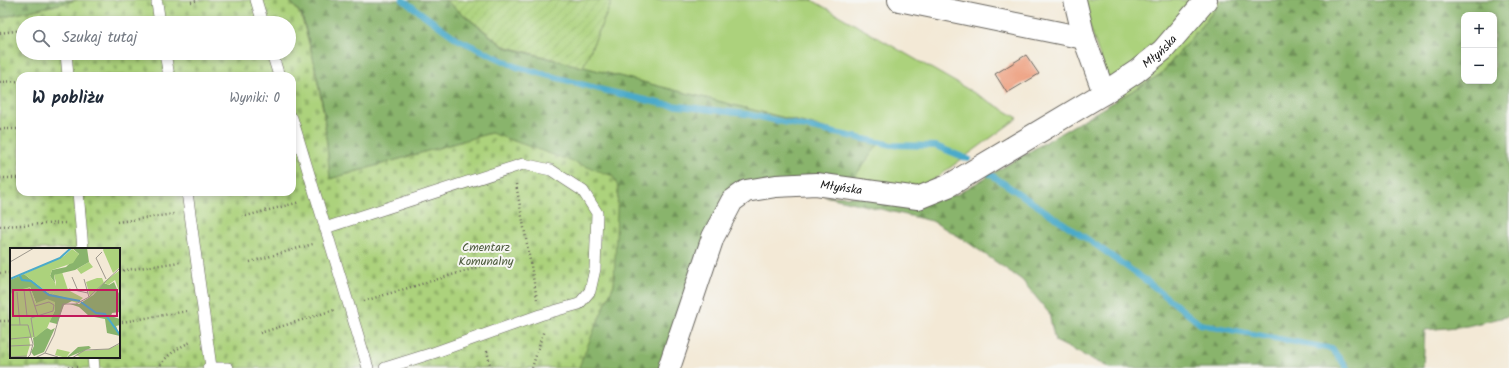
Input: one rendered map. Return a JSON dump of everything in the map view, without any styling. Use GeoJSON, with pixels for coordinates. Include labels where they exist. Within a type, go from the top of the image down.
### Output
{"type":"FeatureCollection","features":[{"type":"Feature","properties":{"kind":"street"},"geometry":{"type":"LineString","coordinates":[[899,0],[936,4],[1084,38]]}},
{"type":"Feature","properties":{"kind":"street"},"geometry":{"type":"LineString","coordinates":[[1075,0],[1084,38],[1104,93]]}},
{"type":"Feature","properties":{"kind":"street","name":"Młyńska"},"geometry":{"type":"LineString","coordinates":[[669,368],[713,236],[732,201],[746,191],[776,186],[816,184],[918,198],[948,186],[1104,93],[1137,71],[1163,50],[1206,0]]}},
{"type":"Feature","properties":{"kind":"lane"},"geometry":{"type":"LineString","coordinates":[[256,0],[261,16]]}},
{"type":"Feature","properties":{"kind":"lane"},"geometry":{"type":"LineString","coordinates":[[157,3],[159,16]]}},
{"type":"Feature","properties":{"kind":"lane"},"geometry":{"type":"LineString","coordinates":[[67,60],[68,72]]}},
{"type":"Feature","properties":{"kind":"lane"},"geometry":{"type":"LineString","coordinates":[[166,60],[168,72]]}},
{"type":"Feature","properties":{"kind":"lane"},"geometry":{"type":"LineString","coordinates":[[274,60],[278,72]]}},
{"type":"Feature","properties":{"kind":"lane"},"geometry":{"type":"LineString","coordinates":[[296,131],[368,368]]}},
{"type":"Feature","properties":{"kind":"lane"},"geometry":{"type":"LineString","coordinates":[[325,228],[523,164],[551,170],[583,191],[597,213],[596,269],[590,291],[579,304],[545,313],[433,353],[385,368]]}},
{"type":"Feature","properties":{"kind":"lane"},"geometry":{"type":"LineString","coordinates":[[78,196],[83,248]]}},
{"type":"Feature","properties":{"kind":"lane"},"geometry":{"type":"LineString","coordinates":[[188,196],[207,336],[209,368],[228,368]]}},
{"type":"Feature","properties":{"kind":"path"},"geometry":{"type":"LineString","coordinates":[[191,2],[199,0]]}},
{"type":"Feature","properties":{"kind":"path"},"geometry":{"type":"LineString","coordinates":[[0,32],[16,31]]}},
{"type":"Feature","properties":{"kind":"path"},"geometry":{"type":"LineString","coordinates":[[0,82],[16,81]]}},
{"type":"Feature","properties":{"kind":"path"},"geometry":{"type":"LineString","coordinates":[[0,129],[16,129]]}},
{"type":"Feature","properties":{"kind":"path"},"geometry":{"type":"LineString","coordinates":[[513,167],[545,313],[532,368]]}},
{"type":"Feature","properties":{"kind":"path"},"geometry":{"type":"LineString","coordinates":[[0,178],[16,178]]}},
{"type":"Feature","properties":{"kind":"path"},"geometry":{"type":"LineString","coordinates":[[242,217],[316,198]]}},
{"type":"Feature","properties":{"kind":"path"},"geometry":{"type":"LineString","coordinates":[[117,222],[190,212]]}},
{"type":"Feature","properties":{"kind":"path"},"geometry":{"type":"LineString","coordinates":[[0,226],[81,222]]}},
{"type":"Feature","properties":{"kind":"path"},"geometry":{"type":"LineString","coordinates":[[250,262],[329,240]]}},
{"type":"Feature","properties":{"kind":"path"},"geometry":{"type":"LineString","coordinates":[[120,271],[196,260]]}},
{"type":"Feature","properties":{"kind":"path"},"geometry":{"type":"LineString","coordinates":[[260,333],[482,266]]}},
{"type":"Feature","properties":{"kind":"path"},"geometry":{"type":"LineString","coordinates":[[122,322],[203,309]]}},
{"type":"Feature","properties":{"kind":"path"},"geometry":{"type":"LineString","coordinates":[[158,368],[162,362],[180,346],[207,336]]}},
{"type":"Feature","properties":{"kind":"path"},"geometry":{"type":"LineString","coordinates":[[52,368],[93,364]]}},
{"type":"Feature","properties":{"kind":"green space"},"geometry":{"type":"Polygon","coordinates":[[[0,0],[77,0],[0,18],[0,0]]]}},
{"type":"Feature","properties":{"kind":"green space","name":"Cmentarz Komunalny"},"geometry":{"type":"Polygon","coordinates":[[[77,0],[289,0],[301,15],[313,58],[324,115],[330,179],[491,133],[613,176],[618,187],[614,284],[579,367],[577,368],[0,368],[0,18],[77,0]]]}},
{"type":"Feature","properties":{"kind":"green space"},"geometry":{"type":"Polygon","coordinates":[[[289,0],[445,0],[504,47],[880,142],[852,180],[754,196],[735,211],[721,237],[677,368],[577,368],[614,284],[491,133],[330,179],[324,111],[312,53],[302,15],[289,0]]]}},
{"type":"Feature","properties":{"kind":"green space"},"geometry":{"type":"Polygon","coordinates":[[[445,0],[611,0],[611,3],[583,67],[504,46],[445,0]]]}},
{"type":"Feature","properties":{"kind":"green space"},"geometry":{"type":"Polygon","coordinates":[[[611,0],[812,0],[1018,118],[925,186],[852,180],[879,142],[583,67],[611,4],[611,0]]]}},
{"type":"Feature","properties":{"kind":"green space"},"geometry":{"type":"Polygon","coordinates":[[[1083,0],[1223,0],[1161,74],[1115,101],[1088,22],[1083,0]]]}},
{"type":"Feature","properties":{"kind":"green space"},"geometry":{"type":"Polygon","coordinates":[[[1223,0],[1509,0],[1509,316],[1467,326],[1425,330],[1423,368],[1110,368],[1055,341],[1049,313],[1022,280],[963,239],[932,221],[824,196],[929,199],[956,195],[1161,74],[1223,0]]]}},
{"type":"Feature","properties":{"kind":"building"},"geometry":{"type":"Polygon","coordinates":[[[1026,55],[1039,74],[1007,93],[995,74],[1026,55]]]}},
{"type":"Feature","properties":{"kind":"waterway"},"geometry":{"type":"LineString","coordinates":[[403,0],[457,39],[517,67],[662,104],[746,114],[892,145],[936,146],[968,159]]}},
{"type":"Feature","properties":{"kind":"waterway"},"geometry":{"type":"LineString","coordinates":[[987,172],[1096,245],[1148,282],[1200,324],[1332,349],[1347,368]]}}]}
